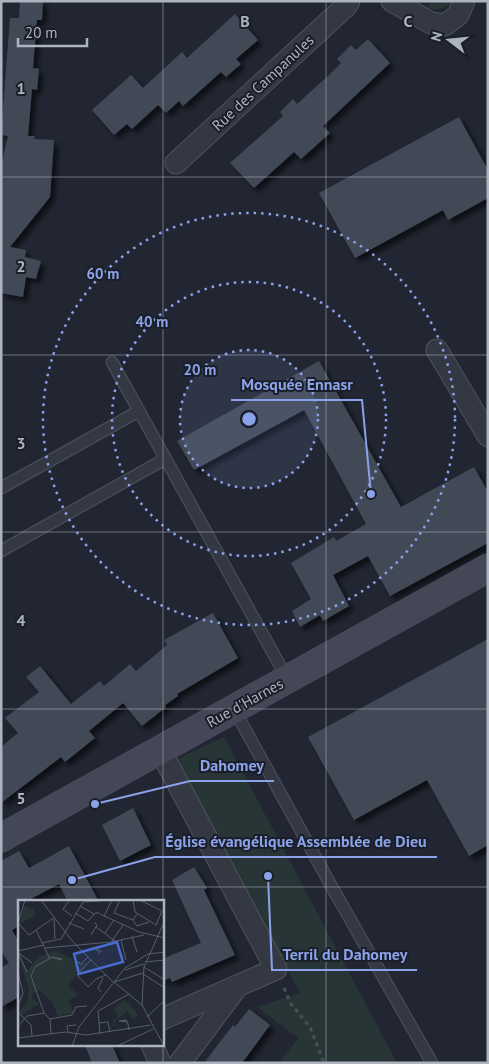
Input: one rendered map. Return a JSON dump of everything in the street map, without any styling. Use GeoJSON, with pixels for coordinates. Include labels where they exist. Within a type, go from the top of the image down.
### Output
{"type":"FeatureCollection","features":[{"type":"Feature","properties":{"kind":"main road","name":"Rue d'Harnes"},"geometry":{"type":"LineString","coordinates":[[1,838],[488,568]]}},
{"type":"Feature","properties":{"kind":"street","name":"Rue des Campanules"},"geometry":{"type":"LineString","coordinates":[[176,163],[346,6],[349,1]]}},
{"type":"Feature","properties":{"kind":"street"},"geometry":{"type":"LineString","coordinates":[[392,1],[431,23],[445,24],[458,15],[464,1]]}},
{"type":"Feature","properties":{"kind":"street"},"geometry":{"type":"LineString","coordinates":[[437,350],[488,436]]}},
{"type":"Feature","properties":{"kind":"street"},"geometry":{"type":"LineString","coordinates":[[160,750],[276,969],[164,1018]]}},
{"type":"Feature","properties":{"kind":"street"},"geometry":{"type":"LineString","coordinates":[[180,1063],[238,986]]}},
{"type":"Feature","properties":{"kind":"street"},"geometry":{"type":"LineString","coordinates":[[152,1046],[160,1063]]}},
{"type":"Feature","properties":{"kind":"lane"},"geometry":{"type":"LineString","coordinates":[[112,362],[288,680]]}},
{"type":"Feature","properties":{"kind":"lane"},"geometry":{"type":"LineString","coordinates":[[1,488],[139,411]]}},
{"type":"Feature","properties":{"kind":"lane"},"geometry":{"type":"LineString","coordinates":[[1,552],[165,459]]}},
{"type":"Feature","properties":{"kind":"lane"},"geometry":{"type":"LineString","coordinates":[[234,709],[432,1063]]}},
{"type":"Feature","properties":{"kind":"path"},"geometry":{"type":"LineString","coordinates":[[276,969],[291,1004],[310,1026],[324,1063]]}},
{"type":"Feature","properties":{"kind":"shaded area"},"geometry":{"type":"Polygon","coordinates":[[[431,1],[452,1],[444,8],[435,9],[428,8],[431,1]]]}},
{"type":"Feature","properties":{"kind":"shaded area"},"geometry":{"type":"Polygon","coordinates":[[[224,737],[397,1063],[279,1063],[298,1038],[257,1007],[300,993],[177,759],[224,737]]]}},
{"type":"Feature","properties":{"kind":"building"},"geometry":{"type":"Polygon","coordinates":[[[20,1],[43,1],[42,20],[37,20],[33,68],[39,69],[37,90],[32,89],[28,136],[35,136],[34,139],[54,140],[50,197],[10,247],[26,250],[25,257],[41,261],[36,279],[26,277],[23,297],[1,293],[1,166],[8,136],[1,135],[10,18],[19,18],[20,1]]]}},
{"type":"Feature","properties":{"kind":"building"},"geometry":{"type":"Polygon","coordinates":[[[235,14],[258,40],[236,59],[241,64],[226,77],[221,72],[183,106],[179,101],[166,113],[158,105],[132,129],[127,124],[114,135],[92,110],[131,75],[143,88],[182,52],[187,58],[235,14]]]}},
{"type":"Feature","properties":{"kind":"building"},"geometry":{"type":"Polygon","coordinates":[[[368,39],[390,63],[323,126],[330,133],[301,159],[294,152],[254,188],[230,163],[283,116],[280,112],[293,99],[297,104],[329,75],[341,63],[337,59],[351,45],[356,50],[368,39]]]}},
{"type":"Feature","properties":{"kind":"building"},"geometry":{"type":"Polygon","coordinates":[[[459,117],[488,170],[488,198],[448,220],[443,210],[355,258],[319,193],[459,117]]]}},
{"type":"Feature","properties":{"kind":"building"},"geometry":{"type":"Polygon","coordinates":[[[319,361],[401,507],[474,467],[488,492],[488,543],[390,596],[368,556],[333,575],[349,606],[323,621],[320,615],[300,627],[292,611],[311,599],[291,563],[334,537],[336,541],[366,524],[304,410],[194,470],[177,441],[319,361]]]}},
{"type":"Feature","properties":{"kind":"building"},"geometry":{"type":"Polygon","coordinates":[[[213,613],[238,658],[177,694],[178,696],[165,705],[166,707],[142,726],[123,703],[89,731],[95,738],[65,762],[61,757],[1,803],[1,747],[18,733],[5,718],[39,692],[26,677],[40,666],[71,704],[100,681],[104,686],[130,664],[136,671],[167,645],[164,640],[213,613]]]}},
{"type":"Feature","properties":{"kind":"building"},"geometry":{"type":"Polygon","coordinates":[[[488,639],[488,845],[469,856],[427,780],[354,820],[308,737],[488,639]]]}},
{"type":"Feature","properties":{"kind":"building"},"geometry":{"type":"Polygon","coordinates":[[[133,808],[151,845],[120,861],[102,825],[133,808]]]}},
{"type":"Feature","properties":{"kind":"building"},"geometry":{"type":"Polygon","coordinates":[[[69,846],[98,900],[67,900],[59,884],[29,900],[18,900],[18,927],[12,930],[18,940],[18,998],[1,1007],[1,968],[9,963],[1,951],[1,861],[19,851],[29,868],[69,846]]]}},
{"type":"Feature","properties":{"kind":"building"},"geometry":{"type":"Polygon","coordinates":[[[194,867],[207,888],[204,890],[235,955],[172,982],[170,978],[164,980],[164,958],[201,943],[172,880],[194,867]]]}},
{"type":"Feature","properties":{"kind":"building"},"geometry":{"type":"Polygon","coordinates":[[[249,1009],[270,1025],[242,1063],[204,1063],[233,1025],[235,1027],[249,1009]]]}},
{"type":"Feature","properties":{"kind":"building"},"geometry":{"type":"Polygon","coordinates":[[[85,1046],[112,1046],[120,1063],[92,1063],[85,1046]]]}},
{"type":"Feature","properties":{"kind":"place","name":"Mosquée Ennasr"},"geometry":{"type":"Point","coordinates":[371,494]}},
{"type":"Feature","properties":{"kind":"place","name":"Dahomey"},"geometry":{"type":"Point","coordinates":[95,804]}},
{"type":"Feature","properties":{"kind":"place","name":"Terril du Dahomey"},"geometry":{"type":"Point","coordinates":[268,876]}},
{"type":"Feature","properties":{"kind":"place","name":"Église évangélique Assemblée de Dieu"},"geometry":{"type":"Point","coordinates":[72,880]}}]}
